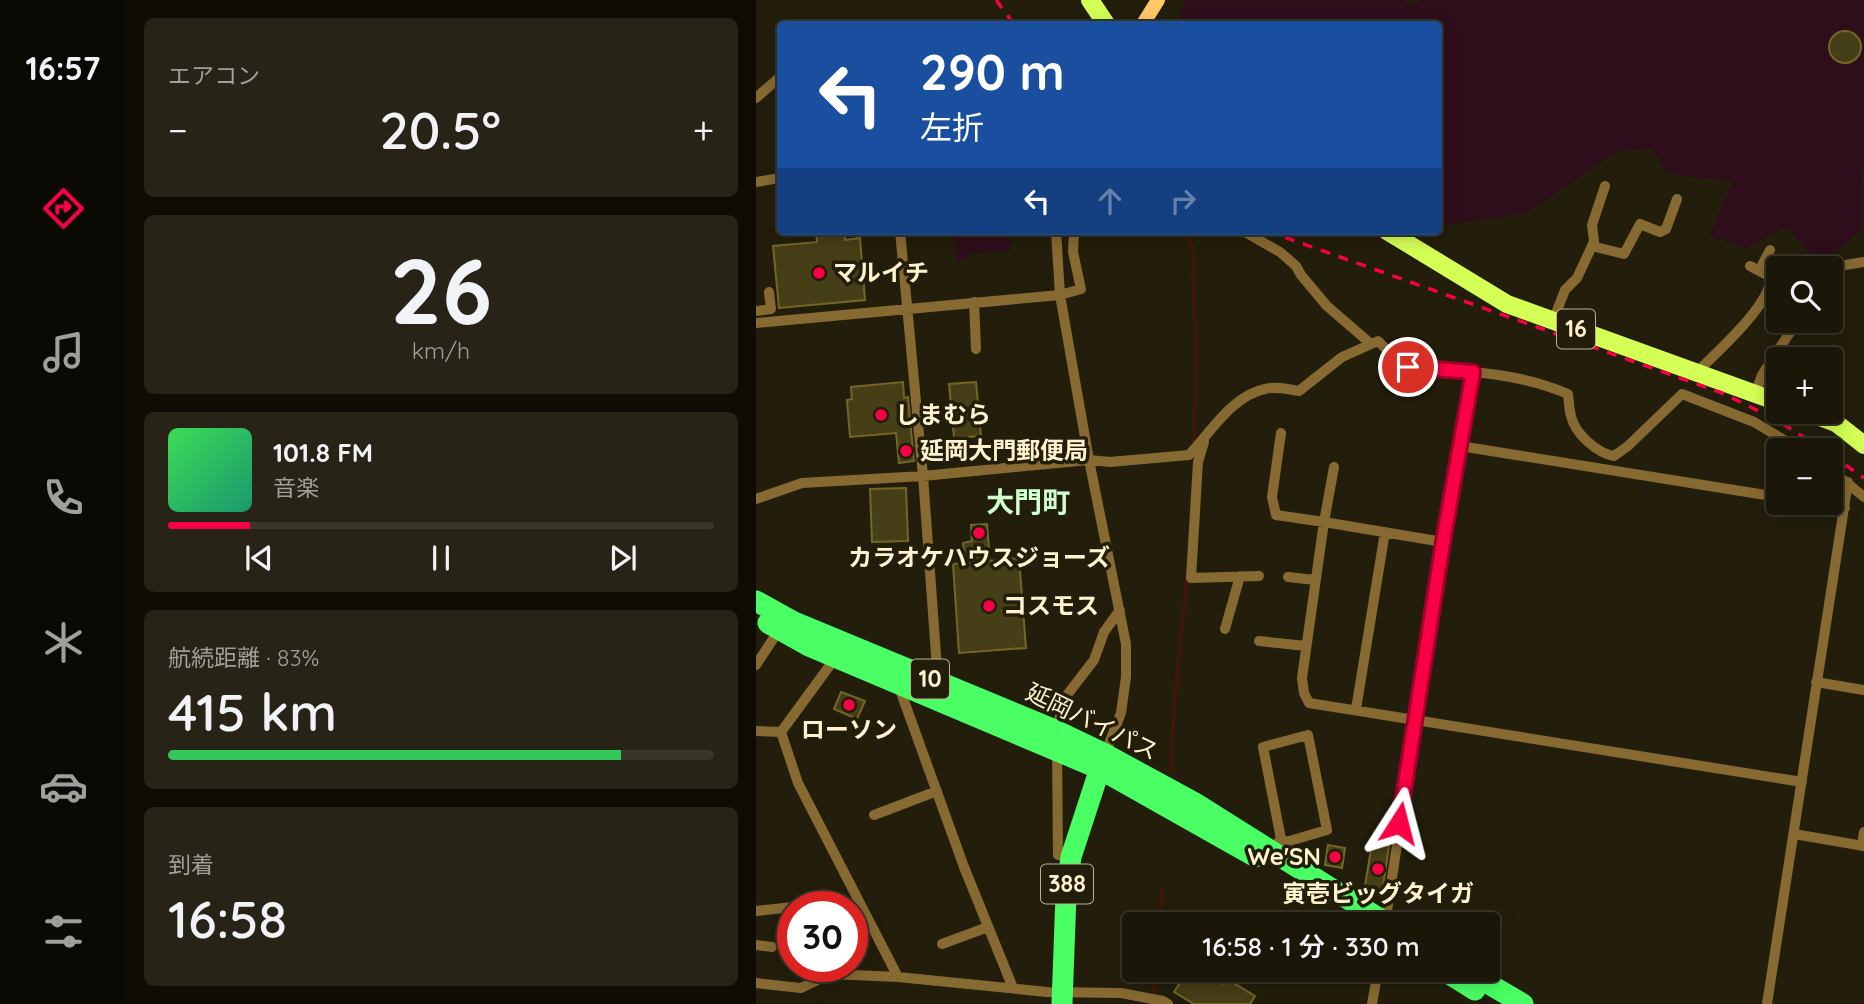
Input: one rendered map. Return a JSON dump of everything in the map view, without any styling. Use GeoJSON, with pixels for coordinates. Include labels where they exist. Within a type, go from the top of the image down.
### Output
{"type":"FeatureCollection","features":[{"type":"Feature","properties":{"kind":"highway","name":"延岡バイパス"},"geometry":{"type":"LineString","coordinates":[[756,601],[794,622],[938,682],[1276,844],[1366,912]]}},
{"type":"Feature","properties":{"kind":"highway","name":"延岡バイパス"},"geometry":{"type":"LineString","coordinates":[[756,617],[836,657],[899,684],[1056,740]]}},
{"type":"Feature","properties":{"kind":"highway","name":"延岡バイパス"},"geometry":{"type":"LineString","coordinates":[[1102,761],[1212,832],[1360,912]]}},
{"type":"Feature","properties":{"kind":"highway","name":"388"},"geometry":{"type":"LineString","coordinates":[[1055,998],[1071,857],[1102,761]]}},
{"type":"Feature","properties":{"kind":"highway"},"geometry":{"type":"LineString","coordinates":[[1462,982],[1498,1004]]}},
{"type":"Feature","properties":{"kind":"highway"},"geometry":{"type":"LineString","coordinates":[[1485,982],[1523,1004]]}},
{"type":"Feature","properties":{"kind":"main road"},"geometry":{"type":"LineString","coordinates":[[1090,0],[1104,21]]}},
{"type":"Feature","properties":{"kind":"main road","name":"16"},"geometry":{"type":"LineString","coordinates":[[1394,235],[1507,304],[1766,398]]}},
{"type":"Feature","properties":{"kind":"main road"},"geometry":{"type":"LineString","coordinates":[[1837,424],[1864,445]]}},
{"type":"Feature","properties":{"kind":"street"},"geometry":{"type":"LineString","coordinates":[[1145,21],[1158,0]]}},
{"type":"Feature","properties":{"kind":"street"},"geometry":{"type":"LineString","coordinates":[[756,99],[777,80]]}},
{"type":"Feature","properties":{"kind":"street"},"geometry":{"type":"LineString","coordinates":[[756,182],[777,178]]}},
{"type":"Feature","properties":{"kind":"street"},"geometry":{"type":"LineString","coordinates":[[1553,321],[1565,290],[1577,278],[1594,241],[1592,225],[1605,186]]}},
{"type":"Feature","properties":{"kind":"street"},"geometry":{"type":"LineString","coordinates":[[1592,246],[1624,254],[1640,224],[1660,232],[1666,229],[1677,200]]}},
{"type":"Feature","properties":{"kind":"street"},"geometry":{"type":"LineString","coordinates":[[900,235],[923,476],[938,682]]}},
{"type":"Feature","properties":{"kind":"street"},"geometry":{"type":"LineString","coordinates":[[1056,235],[1059,295],[1126,644],[1126,677],[1121,713],[1102,761]]}},
{"type":"Feature","properties":{"kind":"street"},"geometry":{"type":"LineString","coordinates":[[756,323],[1059,295],[1081,289],[1073,252],[1074,235]]}},
{"type":"Feature","properties":{"kind":"street"},"geometry":{"type":"LineString","coordinates":[[1250,235],[1280,251],[1296,266],[1327,306],[1371,344]]}},
{"type":"Feature","properties":{"kind":"street"},"geometry":{"type":"LineString","coordinates":[[1696,373],[1751,317],[1771,286],[1771,277],[1755,268],[1769,250]]}},
{"type":"Feature","properties":{"kind":"street"},"geometry":{"type":"LineString","coordinates":[[1843,265],[1864,262]]}},
{"type":"Feature","properties":{"kind":"street"},"geometry":{"type":"LineString","coordinates":[[756,311],[771,309],[769,292]]}},
{"type":"Feature","properties":{"kind":"street"},"geometry":{"type":"LineString","coordinates":[[974,302],[976,349]]}},
{"type":"Feature","properties":{"kind":"street"},"geometry":{"type":"LineString","coordinates":[[1755,394],[1762,375],[1792,333]]}},
{"type":"Feature","properties":{"kind":"street"},"geometry":{"type":"LineString","coordinates":[[756,499],[802,483],[923,476],[1089,460],[1110,462],[1189,455],[1239,402],[1265,388],[1299,391],[1342,357],[1378,341],[1399,362],[1408,367],[1520,379],[1548,385],[1569,394],[1571,418],[1577,429],[1603,454],[1614,456],[1628,446],[1682,394],[1754,422],[1781,438]]}},
{"type":"Feature","properties":{"kind":"street"},"geometry":{"type":"LineString","coordinates":[[1384,912],[1473,372]]}},
{"type":"Feature","properties":{"kind":"street"},"geometry":{"type":"LineString","coordinates":[[1281,433],[1272,497],[1276,515],[1443,542]]}},
{"type":"Feature","properties":{"kind":"street"},"geometry":{"type":"LineString","coordinates":[[1203,440],[1198,462],[1191,578],[1259,576]]}},
{"type":"Feature","properties":{"kind":"street"},"geometry":{"type":"LineString","coordinates":[[1460,446],[1766,495]]}},
{"type":"Feature","properties":{"kind":"street"},"geometry":{"type":"LineString","coordinates":[[1334,467],[1302,678],[1304,693],[1309,703],[1802,782]]}},
{"type":"Feature","properties":{"kind":"street"},"geometry":{"type":"LineString","coordinates":[[1843,479],[1864,497]]}},
{"type":"Feature","properties":{"kind":"street"},"geometry":{"type":"LineString","coordinates":[[1767,1004],[1848,482]]}},
{"type":"Feature","properties":{"kind":"street"},"geometry":{"type":"LineString","coordinates":[[1356,709],[1385,532]]}},
{"type":"Feature","properties":{"kind":"street"},"geometry":{"type":"LineString","coordinates":[[1225,629],[1240,576]]}},
{"type":"Feature","properties":{"kind":"street"},"geometry":{"type":"LineString","coordinates":[[1288,577],[1315,580]]}},
{"type":"Feature","properties":{"kind":"street"},"geometry":{"type":"LineString","coordinates":[[1071,857],[1058,855],[1056,740],[1067,695],[1094,660],[1104,632],[1120,610]]}},
{"type":"Feature","properties":{"kind":"street"},"geometry":{"type":"LineString","coordinates":[[756,665],[779,630]]}},
{"type":"Feature","properties":{"kind":"street"},"geometry":{"type":"LineString","coordinates":[[1259,640],[1306,646]]}},
{"type":"Feature","properties":{"kind":"street"},"geometry":{"type":"LineString","coordinates":[[781,732],[836,657]]}},
{"type":"Feature","properties":{"kind":"street"},"geometry":{"type":"LineString","coordinates":[[1816,682],[1864,690]]}},
{"type":"Feature","properties":{"kind":"street"},"geometry":{"type":"LineString","coordinates":[[899,684],[1013,988]]}},
{"type":"Feature","properties":{"kind":"street"},"geometry":{"type":"LineString","coordinates":[[756,732],[781,732]]}},
{"type":"Feature","properties":{"kind":"street"},"geometry":{"type":"LineString","coordinates":[[781,732],[798,783],[898,977]]}},
{"type":"Feature","properties":{"kind":"street"},"geometry":{"type":"LineString","coordinates":[[1308,735],[1327,830],[1276,844],[1263,747],[1308,735]]}},
{"type":"Feature","properties":{"kind":"street"},"geometry":{"type":"LineString","coordinates":[[874,815],[937,791]]}},
{"type":"Feature","properties":{"kind":"street"},"geometry":{"type":"LineString","coordinates":[[1794,834],[1863,846],[1864,832]]}},
{"type":"Feature","properties":{"kind":"street"},"geometry":{"type":"LineString","coordinates":[[756,911],[777,909]]}},
{"type":"Feature","properties":{"kind":"street"},"geometry":{"type":"LineString","coordinates":[[942,944],[988,927]]}},
{"type":"Feature","properties":{"kind":"street"},"geometry":{"type":"LineString","coordinates":[[756,945],[772,947]]}},
{"type":"Feature","properties":{"kind":"street"},"geometry":{"type":"LineString","coordinates":[[756,983],[801,988],[830,974],[898,977],[1013,988],[1055,998],[1121,993],[1164,1002]]}},
{"type":"Feature","properties":{"kind":"street"},"geometry":{"type":"LineString","coordinates":[[1373,1004],[1376,982]]}},
{"type":"Feature","properties":{"kind":"shaded area"},"geometry":{"type":"Polygon","coordinates":[[[1185,0],[1401,0],[1415,4],[1424,0],[1864,0],[1864,168],[1861,229],[1833,256],[1812,256],[1787,226],[1746,248],[1709,236],[1733,182],[1666,173],[1653,148],[1616,152],[1527,213],[1442,226],[1442,21],[1180,21],[1185,0]]]}},
{"type":"Feature","properties":{"kind":"shaded area"},"geometry":{"type":"Polygon","coordinates":[[[953,235],[1009,235],[1011,250],[967,254],[967,260],[956,261],[953,235]]]}},
{"type":"Feature","properties":{"kind":"building"},"geometry":{"type":"Polygon","coordinates":[[[1845,31],[1856,36],[1861,47],[1856,58],[1845,63],[1834,58],[1829,47],[1834,36],[1845,31]]]}},
{"type":"Feature","properties":{"kind":"building","name":"マルイチ"},"geometry":{"type":"Polygon","coordinates":[[[816,235],[845,235],[845,240],[860,238],[865,300],[779,308],[773,246],[817,242],[816,235]]]}},
{"type":"Feature","properties":{"kind":"building","name":"しまむら"},"geometry":{"type":"Polygon","coordinates":[[[903,382],[904,398],[908,397],[914,461],[899,463],[896,433],[850,437],[847,400],[852,399],[851,387],[903,382]]]}},
{"type":"Feature","properties":{"kind":"building"},"geometry":{"type":"Polygon","coordinates":[[[976,382],[981,436],[954,438],[949,384],[976,382]]]}},
{"type":"Feature","properties":{"kind":"building"},"geometry":{"type":"Polygon","coordinates":[[[906,488],[908,541],[872,542],[870,489],[906,488]]]}},
{"type":"Feature","properties":{"kind":"building","name":"コスモス"},"geometry":{"type":"Polygon","coordinates":[[[987,524],[990,561],[1019,558],[1026,648],[959,653],[953,564],[965,563],[963,543],[972,541],[971,525],[987,524]]]}},
{"type":"Feature","properties":{"kind":"building","name":"ローソン"},"geometry":{"type":"Polygon","coordinates":[[[841,692],[865,701],[857,719],[834,709],[841,692]]]}},
{"type":"Feature","properties":{"kind":"building","name":"寅壱ビッグタイガ"},"geometry":{"type":"Polygon","coordinates":[[[1372,843],[1389,846],[1382,894],[1364,892],[1372,843]]]}},
{"type":"Feature","properties":{"kind":"building","name":"We'SN"},"geometry":{"type":"Polygon","coordinates":[[[1328,845],[1345,848],[1342,868],[1325,865],[1328,845]]]}},
{"type":"Feature","properties":{"kind":"building"},"geometry":{"type":"Polygon","coordinates":[[[1180,982],[1232,982],[1255,996],[1250,1004],[1194,1004],[1174,992],[1180,982]]]}},
{"type":"Feature","properties":{"kind":"waterway"},"geometry":{"type":"LineString","coordinates":[[1187,235],[1192,247],[1196,350],[1194,445]]}},
{"type":"Feature","properties":{"kind":"waterway"},"geometry":{"type":"LineString","coordinates":[[1171,771],[1174,707],[1187,578]]}},
{"type":"Feature","properties":{"kind":"waterway"},"geometry":{"type":"LineString","coordinates":[[1160,912],[1162,889]]}},
{"type":"Feature","properties":{"kind":"waterway"},"geometry":{"type":"LineString","coordinates":[[1153,995],[1154,982]]}},
{"type":"Feature","properties":{"kind":"railway"},"geometry":{"type":"LineString","coordinates":[[996,0],[1012,21]]}},
{"type":"Feature","properties":{"kind":"railway"},"geometry":{"type":"LineString","coordinates":[[1278,235],[1722,393],[1775,419],[1805,438]]}},
{"type":"Feature","properties":{"kind":"railway"},"geometry":{"type":"LineString","coordinates":[[1843,463],[1864,478]]}},
{"type":"Feature","properties":{"kind":"place","name":"マルイチ"},"geometry":{"type":"Point","coordinates":[819,273]}},
{"type":"Feature","properties":{"kind":"place","name":"しまむら"},"geometry":{"type":"Point","coordinates":[881,415]}},
{"type":"Feature","properties":{"kind":"place","name":"延岡大門郵便局"},"geometry":{"type":"Point","coordinates":[906,451]}},
{"type":"Feature","properties":{"kind":"place","name":"カラオケハウスジョーズ"},"geometry":{"type":"Point","coordinates":[979,533]}},
{"type":"Feature","properties":{"kind":"place","name":"コスモス"},"geometry":{"type":"Point","coordinates":[989,606]}},
{"type":"Feature","properties":{"kind":"place","name":"ローソン"},"geometry":{"type":"Point","coordinates":[849,705]}},
{"type":"Feature","properties":{"kind":"place","name":"We'SN"},"geometry":{"type":"Point","coordinates":[1335,857]}},
{"type":"Feature","properties":{"kind":"place","name":"寅壱ビッグタイガ"},"geometry":{"type":"Point","coordinates":[1378,869]}},
{"type":"Feature","properties":{"kind":"district","name":"大門町"},"geometry":{"type":"Point","coordinates":[1028,502]}},
{"type":"Feature","properties":{"kind":"route"},"geometry":{"type":"LineString","coordinates":[[1399,823],[1473,372],[1408,367]]}}]}
